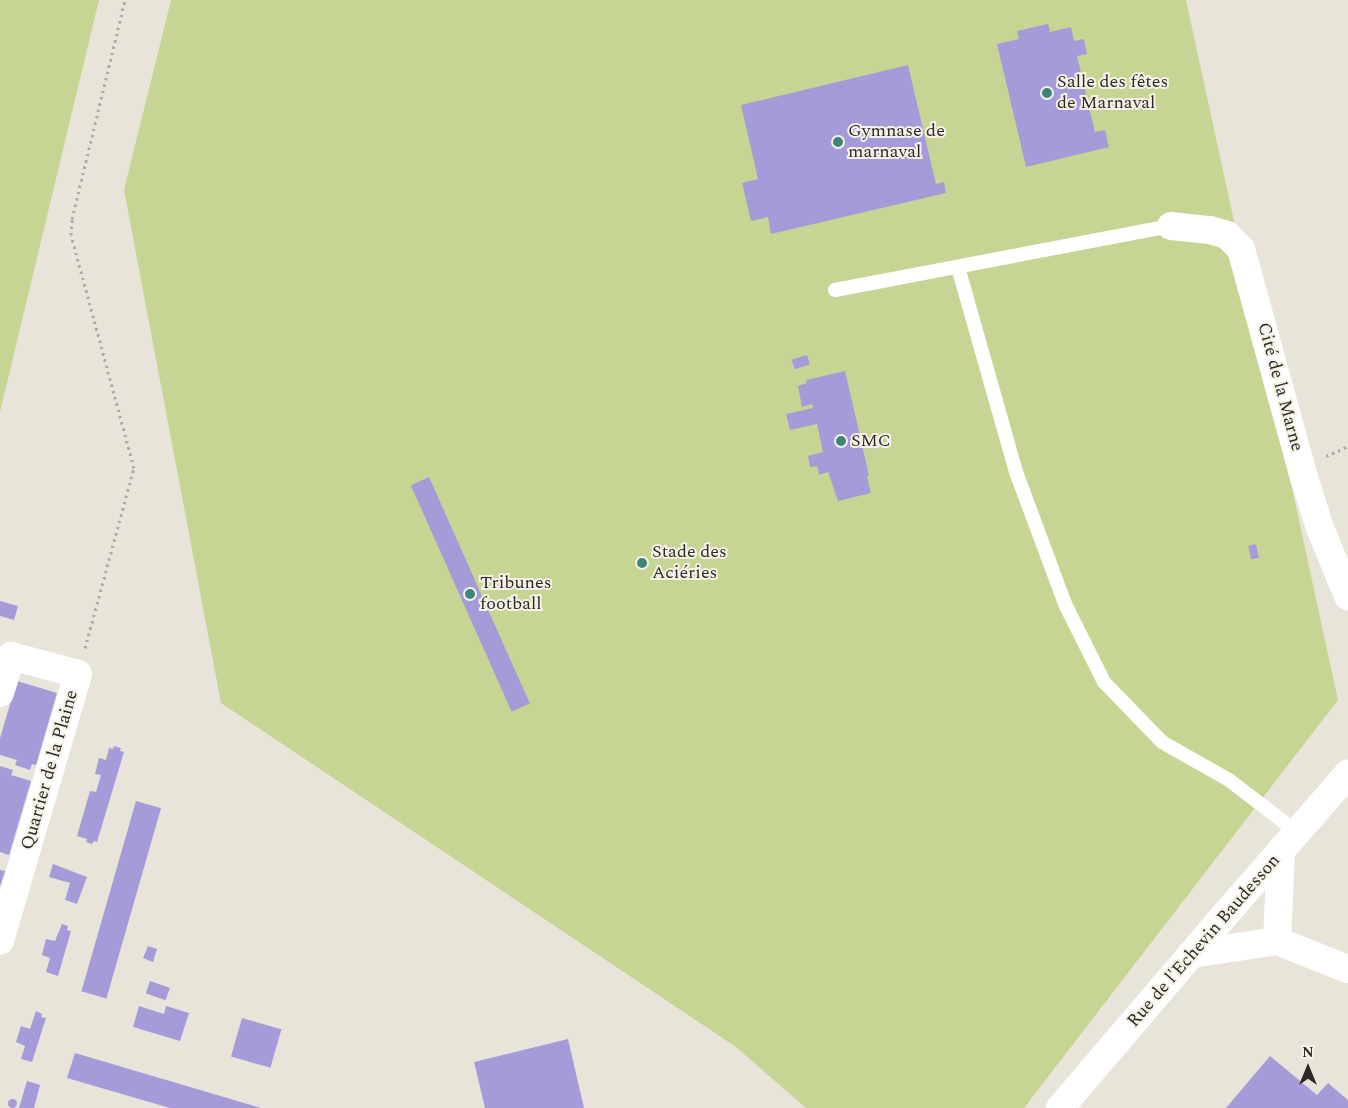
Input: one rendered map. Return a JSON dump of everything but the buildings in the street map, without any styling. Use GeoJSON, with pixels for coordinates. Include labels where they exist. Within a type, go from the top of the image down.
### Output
{"type":"FeatureCollection","features":[{"type":"Feature","properties":{"kind":"street","name":"Cité de la Marne"},"geometry":{"type":"LineString","coordinates":[[1171,226],[1210,230],[1227,235],[1241,249],[1304,477],[1320,528],[1348,596]]}},
{"type":"Feature","properties":{"kind":"street","name":"Quartier de la Plaine"},"geometry":{"type":"LineString","coordinates":[[0,693],[11,656],[78,674],[0,941]]}},
{"type":"Feature","properties":{"kind":"street","name":"Rue de l'Echevin Baudesson"},"geometry":{"type":"LineString","coordinates":[[1060,1108],[1348,774]]}},
{"type":"Feature","properties":{"kind":"street"},"geometry":{"type":"LineString","coordinates":[[1277,941],[1289,841]]}},
{"type":"Feature","properties":{"kind":"street"},"geometry":{"type":"LineString","coordinates":[[1192,954],[1277,941],[1348,969]]}},
{"type":"Feature","properties":{"kind":"lane"},"geometry":{"type":"LineString","coordinates":[[834,290],[1171,226]]}},
{"type":"Feature","properties":{"kind":"lane"},"geometry":{"type":"LineString","coordinates":[[958,267],[1016,472],[1065,604],[1104,682],[1162,742],[1229,780],[1289,841]]}},
{"type":"Feature","properties":{"kind":"path"},"geometry":{"type":"LineString","coordinates":[[78,674],[134,468],[71,235],[80,181],[125,0]]}},
{"type":"Feature","properties":{"kind":"green space"},"geometry":{"type":"Polygon","coordinates":[[[0,0],[99,0],[0,412],[0,0]]]}},
{"type":"Feature","properties":{"kind":"green space"},"geometry":{"type":"Polygon","coordinates":[[[171,0],[1186,0],[1338,700],[1024,1108],[806,1108],[736,1047],[221,703],[124,190],[171,0]]]}},
{"type":"Feature","properties":{"kind":"place","name":"Salle des fêtes de Marnaval"},"geometry":{"type":"Point","coordinates":[1047,93]}},
{"type":"Feature","properties":{"kind":"place","name":"Gymnase de marnaval"},"geometry":{"type":"Point","coordinates":[838,142]}},
{"type":"Feature","properties":{"kind":"place","name":"SMC"},"geometry":{"type":"Point","coordinates":[841,441]}},
{"type":"Feature","properties":{"kind":"place","name":"Stade des Aciéries"},"geometry":{"type":"Point","coordinates":[642,563]}},
{"type":"Feature","properties":{"kind":"place","name":"Tribunes football"},"geometry":{"type":"Point","coordinates":[470,594]}}]}
